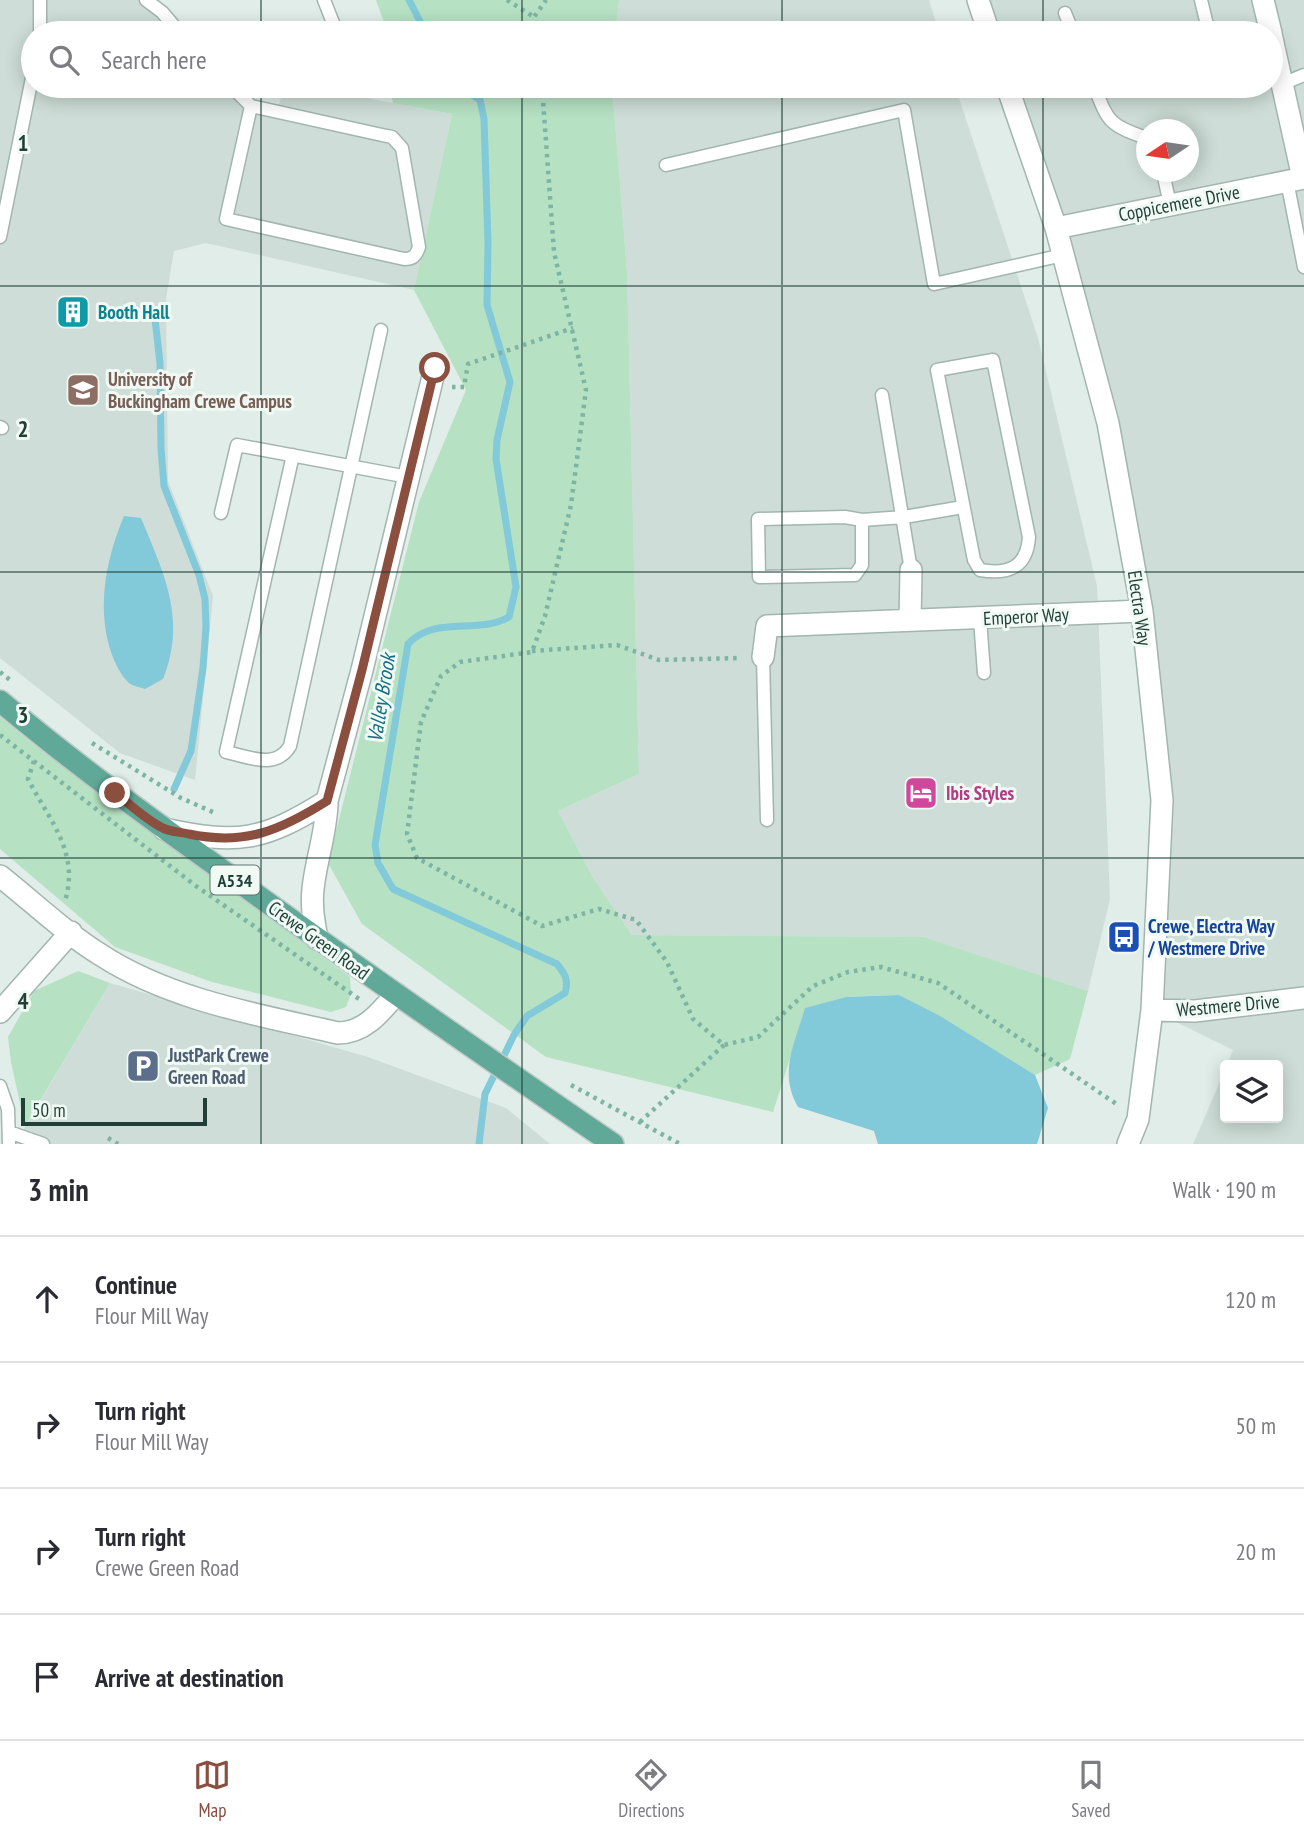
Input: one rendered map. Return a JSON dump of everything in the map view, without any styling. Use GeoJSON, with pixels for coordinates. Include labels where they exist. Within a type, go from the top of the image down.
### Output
{"type":"FeatureCollection","features":[{"type":"Feature","properties":{"kind":"main road","name":"Crewe Green Road"},"geometry":{"type":"LineString","coordinates":[[0,701],[64,755],[163,829],[613,1144]]}},
{"type":"Feature","properties":{"kind":"street"},"geometry":{"type":"LineString","coordinates":[[978,0],[985,21]]}},
{"type":"Feature","properties":{"kind":"street"},"geometry":{"type":"LineString","coordinates":[[1263,0],[1268,21]]}},
{"type":"Feature","properties":{"kind":"street"},"geometry":{"type":"LineString","coordinates":[[1283,90],[1298,179]]}},
{"type":"Feature","properties":{"kind":"street","name":"Electra Way"},"geometry":{"type":"LineString","coordinates":[[1011,98],[1056,228],[1108,423],[1143,611],[1161,800],[1152,1010],[1138,1119],[1128,1144]]}},
{"type":"Feature","properties":{"kind":"street","name":"Coppicemere Drive"},"geometry":{"type":"LineString","coordinates":[[1056,228],[1298,179]]}},
{"type":"Feature","properties":{"kind":"street"},"geometry":{"type":"LineString","coordinates":[[317,939],[313,890],[327,818],[327,801],[362,670],[433,377]]}},
{"type":"Feature","properties":{"kind":"street"},"geometry":{"type":"LineString","coordinates":[[910,620],[911,570]]}},
{"type":"Feature","properties":{"kind":"street","name":"Emperor Way"},"geometry":{"type":"LineString","coordinates":[[763,657],[767,626],[1143,611]]}},
{"type":"Feature","properties":{"kind":"street"},"geometry":{"type":"LineString","coordinates":[[163,829],[199,836],[237,839],[252,837],[286,825],[327,801]]}},
{"type":"Feature","properties":{"kind":"street"},"geometry":{"type":"LineString","coordinates":[[0,876],[100,955],[167,987],[223,1007],[348,1033],[370,1022],[396,994]]}},
{"type":"Feature","properties":{"kind":"street"},"geometry":{"type":"LineString","coordinates":[[0,1012],[64,927]]}},
{"type":"Feature","properties":{"kind":"street","name":"Westmere Drive"},"geometry":{"type":"LineString","coordinates":[[1152,1010],[1195,1011],[1304,998]]}},
{"type":"Feature","properties":{"kind":"lane"},"geometry":{"type":"LineString","coordinates":[[40,0],[40,21]]}},
{"type":"Feature","properties":{"kind":"lane"},"geometry":{"type":"LineString","coordinates":[[146,0],[170,21]]}},
{"type":"Feature","properties":{"kind":"lane"},"geometry":{"type":"LineString","coordinates":[[324,0],[332,21]]}},
{"type":"Feature","properties":{"kind":"lane"},"geometry":{"type":"LineString","coordinates":[[1201,0],[1206,21]]}},
{"type":"Feature","properties":{"kind":"lane"},"geometry":{"type":"LineString","coordinates":[[1065,13],[1068,21]]}},
{"type":"Feature","properties":{"kind":"lane"},"geometry":{"type":"LineString","coordinates":[[1283,84],[1304,75]]}},
{"type":"Feature","properties":{"kind":"lane"},"geometry":{"type":"LineString","coordinates":[[0,237],[28,98]]}},
{"type":"Feature","properties":{"kind":"lane"},"geometry":{"type":"LineString","coordinates":[[243,98],[251,106],[392,137],[402,148],[419,247],[416,254],[411,259],[404,259],[226,219],[251,106]]}},
{"type":"Feature","properties":{"kind":"lane"},"geometry":{"type":"LineString","coordinates":[[1099,98],[1107,117],[1114,125],[1136,134]]}},
{"type":"Feature","properties":{"kind":"lane"},"geometry":{"type":"LineString","coordinates":[[666,165],[904,110],[934,284],[1063,255]]}},
{"type":"Feature","properties":{"kind":"lane"},"geometry":{"type":"LineString","coordinates":[[1298,179],[1304,267]]}},
{"type":"Feature","properties":{"kind":"lane"},"geometry":{"type":"LineString","coordinates":[[1165,182],[1170,205]]}},
{"type":"Feature","properties":{"kind":"lane"},"geometry":{"type":"LineString","coordinates":[[293,455],[226,752],[268,761],[286,754],[290,746],[382,330]]}},
{"type":"Feature","properties":{"kind":"lane"},"geometry":{"type":"LineString","coordinates":[[993,360],[1029,537],[1028,552],[1021,563],[1010,569],[993,572],[980,570],[974,560],[963,506],[937,370],[993,360]]}},
{"type":"Feature","properties":{"kind":"lane"},"geometry":{"type":"LineString","coordinates":[[882,395],[911,570]]}},
{"type":"Feature","properties":{"kind":"lane"},"geometry":{"type":"LineString","coordinates":[[221,513],[237,444],[408,477]]}},
{"type":"Feature","properties":{"kind":"lane"},"geometry":{"type":"LineString","coordinates":[[862,520],[862,565],[855,575],[759,577],[758,519],[845,517],[862,520],[904,517],[963,506]]}},
{"type":"Feature","properties":{"kind":"lane"},"geometry":{"type":"LineString","coordinates":[[980,619],[984,673]]}},
{"type":"Feature","properties":{"kind":"lane"},"geometry":{"type":"LineString","coordinates":[[763,657],[767,820]]}},
{"type":"Feature","properties":{"kind":"lane"},"geometry":{"type":"LineString","coordinates":[[0,1086],[8,1109],[9,1138],[43,1144]]}},
{"type":"Feature","properties":{"kind":"path"},"geometry":{"type":"LineString","coordinates":[[507,0],[534,17]]}},
{"type":"Feature","properties":{"kind":"path"},"geometry":{"type":"LineString","coordinates":[[534,21],[534,17],[546,0]]}},
{"type":"Feature","properties":{"kind":"path"},"geometry":{"type":"LineString","coordinates":[[532,652],[545,616],[571,505],[586,390],[554,252],[543,98]]}},
{"type":"Feature","properties":{"kind":"path"},"geometry":{"type":"LineString","coordinates":[[433,377],[464,387],[468,364],[573,328]]}},
{"type":"Feature","properties":{"kind":"path"},"geometry":{"type":"LineString","coordinates":[[724,1045],[693,1018],[667,962],[636,919],[599,909],[542,926],[417,858],[407,834],[421,722],[441,676],[460,662],[532,652],[617,645],[659,660],[763,657]]}},
{"type":"Feature","properties":{"kind":"path"},"geometry":{"type":"LineString","coordinates":[[33,762],[28,779],[49,814],[68,855],[70,883],[64,927]]}},
{"type":"Feature","properties":{"kind":"path"},"geometry":{"type":"LineString","coordinates":[[640,1122],[724,1045],[758,1037],[813,986],[848,972],[881,967],[938,983],[1138,1119]]}},
{"type":"Feature","properties":{"kind":"path"},"geometry":{"type":"LineString","coordinates":[[558,1080],[680,1144]]}},
{"type":"Feature","properties":{"kind":"path"},"geometry":{"type":"LineString","coordinates":[[108,1138],[118,1144]]}},
{"type":"Feature","properties":{"kind":"shaded area","name":"University of Buckingham Crewe Campus"},"geometry":{"type":"Polygon","coordinates":[[[0,0],[146,0],[168,21],[21,21],[21,98],[243,98],[251,106],[279,104],[281,98],[366,98],[452,114],[414,290],[206,243],[174,251],[166,299],[168,481],[213,596],[195,780],[120,753],[0,658],[0,0]]]}},
{"type":"Feature","properties":{"kind":"shaded area"},"geometry":{"type":"Polygon","coordinates":[[[619,0],[929,0],[935,21],[616,21],[619,0]]]}},
{"type":"Feature","properties":{"kind":"shaded area"},"geometry":{"type":"Polygon","coordinates":[[[978,0],[1304,0],[1304,1144],[1193,1144],[1220,1082],[1220,1123],[1283,1123],[1283,1060],[1229,1060],[1233,1050],[1152,1010],[1162,800],[1108,423],[1011,98],[1283,98],[1283,21],[985,21],[978,0]]]}},
{"type":"Feature","properties":{"kind":"shaded area"},"geometry":{"type":"Polygon","coordinates":[[[613,98],[959,98],[1038,338],[1097,586],[1110,899],[1088,991],[924,937],[632,935],[592,876],[558,811],[639,774],[627,271],[613,98]]]}},
{"type":"Feature","properties":{"kind":"shaded area"},"geometry":{"type":"Polygon","coordinates":[[[110,983],[368,1057],[506,1108],[550,1144],[15,1144],[110,983]]]}},
{"type":"Feature","properties":{"kind":"green space"},"geometry":{"type":"Polygon","coordinates":[[[376,0],[619,0],[616,21],[384,21],[376,0]]]}},
{"type":"Feature","properties":{"kind":"green space"},"geometry":{"type":"Polygon","coordinates":[[[392,98],[613,98],[627,271],[639,774],[558,811],[592,876],[632,935],[924,937],[1088,991],[1070,1059],[1035,1075],[899,995],[846,997],[806,1008],[773,1112],[546,1057],[362,924],[328,863],[419,502],[466,390],[414,290],[452,114],[393,103],[392,98]]]}},
{"type":"Feature","properties":{"kind":"green space"},"geometry":{"type":"Polygon","coordinates":[[[0,717],[350,977],[351,994],[346,1007],[331,1012],[212,982],[115,947],[0,849],[0,717]]]}},
{"type":"Feature","properties":{"kind":"green space"},"geometry":{"type":"Polygon","coordinates":[[[78,971],[110,983],[25,1126],[8,1037],[34,991],[78,971]]]}},
{"type":"Feature","properties":{"kind":"water"},"geometry":{"type":"Polygon","coordinates":[[[124,516],[141,518],[158,558],[173,616],[170,657],[163,679],[145,689],[129,683],[120,672],[108,642],[105,624],[107,569],[124,516]]]}},
{"type":"Feature","properties":{"kind":"water"},"geometry":{"type":"Polygon","coordinates":[[[899,995],[940,1016],[1035,1075],[1048,1108],[1037,1144],[878,1144],[874,1131],[798,1107],[789,1082],[789,1070],[793,1046],[805,1008],[846,997],[899,995]]]}},
{"type":"Feature","properties":{"kind":"waterway","name":"Valley Brook"},"geometry":{"type":"LineString","coordinates":[[409,0],[420,21]]}},
{"type":"Feature","properties":{"kind":"waterway","name":"Valley Brook"},"geometry":{"type":"LineString","coordinates":[[477,98],[480,100],[484,119],[487,305],[510,382],[497,440],[496,459],[516,587],[509,617],[484,625],[431,630],[408,644],[375,845],[378,863],[393,889],[557,964],[566,977],[565,993],[527,1016],[514,1035],[485,1094],[479,1144]]}},
{"type":"Feature","properties":{"kind":"waterway"},"geometry":{"type":"LineString","coordinates":[[155,319],[160,363],[164,486],[199,575],[205,599],[203,668],[191,751],[174,789]]}},
{"type":"Feature","properties":{"kind":"place","name":"Booth Hall"},"geometry":{"type":"Point","coordinates":[73,312]}},
{"type":"Feature","properties":{"kind":"place","name":"University of Buckingham Crewe Campus"},"geometry":{"type":"Point","coordinates":[83,390]}},
{"type":"Feature","properties":{"kind":"place","name":"Ibis Styles"},"geometry":{"type":"Point","coordinates":[921,793]}},
{"type":"Feature","properties":{"kind":"place","name":"Crewe, Electra Way / Westmere Drive"},"geometry":{"type":"Point","coordinates":[1124,937]}},
{"type":"Feature","properties":{"kind":"place","name":"JustPark Crewe Green Road"},"geometry":{"type":"Point","coordinates":[143,1066]}},
{"type":"Feature","properties":{"kind":"route"},"geometry":{"type":"LineString","coordinates":[[115,793],[163,829],[199,836],[237,839],[252,837],[286,825],[327,801],[362,670],[435,368]]}}]}
